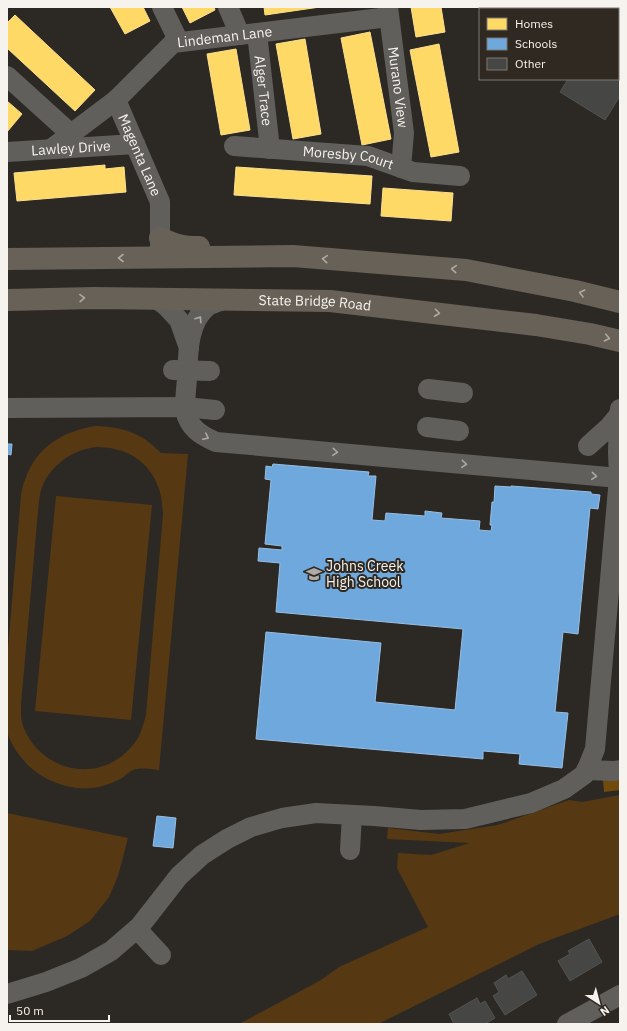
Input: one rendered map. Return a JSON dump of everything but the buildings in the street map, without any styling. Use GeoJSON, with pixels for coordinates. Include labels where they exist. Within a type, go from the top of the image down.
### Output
{"type":"FeatureCollection","features":[{"type":"Feature","properties":{"kind":"highway"},"geometry":{"type":"LineString","coordinates":[[7,259],[56,258],[160,248],[293,256],[466,270],[575,291],[620,302]]}},
{"type":"Feature","properties":{"kind":"highway","name":"State Bridge Road"},"geometry":{"type":"LineString","coordinates":[[7,300],[94,298],[330,301],[536,325],[590,334],[620,341]]}},
{"type":"Feature","properties":{"kind":"street"},"geometry":{"type":"LineString","coordinates":[[162,7],[179,42]]}},
{"type":"Feature","properties":{"kind":"street","name":"Alger Trace"},"geometry":{"type":"LineString","coordinates":[[228,7],[248,34],[270,149]]}},
{"type":"Feature","properties":{"kind":"street","name":"Lindeman Lane"},"geometry":{"type":"LineString","coordinates":[[51,149],[116,100],[173,43],[248,34],[389,12]]}},
{"type":"Feature","properties":{"kind":"street","name":"Murano View"},"geometry":{"type":"LineString","coordinates":[[389,12],[404,133],[401,168]]}},
{"type":"Feature","properties":{"kind":"street"},"geometry":{"type":"LineString","coordinates":[[7,76],[71,134]]}},
{"type":"Feature","properties":{"kind":"street","name":"Magenta Lane"},"geometry":{"type":"LineString","coordinates":[[116,100],[160,202],[160,248]]}},
{"type":"Feature","properties":{"kind":"street","name":"Lawley Drive"},"geometry":{"type":"LineString","coordinates":[[7,152],[135,144]]}},
{"type":"Feature","properties":{"kind":"street","name":"Moresby Court"},"geometry":{"type":"LineString","coordinates":[[234,146],[368,156],[413,172],[460,176]]}},
{"type":"Feature","properties":{"kind":"street"},"geometry":{"type":"LineString","coordinates":[[157,299],[179,320],[189,348]]}},
{"type":"Feature","properties":{"kind":"street"},"geometry":{"type":"LineString","coordinates":[[222,300],[208,307],[201,314],[195,324],[189,348],[180,370],[187,418],[192,426],[207,438],[216,442],[619,478]]}},
{"type":"Feature","properties":{"kind":"street"},"geometry":{"type":"LineString","coordinates":[[180,370],[210,372]]}},
{"type":"Feature","properties":{"kind":"street"},"geometry":{"type":"LineString","coordinates":[[428,389],[463,393]]}},
{"type":"Feature","properties":{"kind":"street"},"geometry":{"type":"LineString","coordinates":[[7,408],[185,407],[215,410]]}},
{"type":"Feature","properties":{"kind":"street"},"geometry":{"type":"LineString","coordinates":[[618,452],[588,446],[609,427],[619,412]]}},
{"type":"Feature","properties":{"kind":"street"},"geometry":{"type":"LineString","coordinates":[[7,994],[46,982],[82,968],[111,951],[140,926],[179,876],[202,856],[227,839],[251,827],[282,818],[316,814],[421,820],[465,819],[531,803],[564,789],[585,774],[595,749],[612,648],[619,478],[619,412]]}},
{"type":"Feature","properties":{"kind":"street"},"geometry":{"type":"LineString","coordinates":[[427,427],[460,431]]}},
{"type":"Feature","properties":{"kind":"street"},"geometry":{"type":"LineString","coordinates":[[586,770],[614,772],[620,770]]}},
{"type":"Feature","properties":{"kind":"street"},"geometry":{"type":"LineString","coordinates":[[350,850],[352,815]]}},
{"type":"Feature","properties":{"kind":"street"},"geometry":{"type":"LineString","coordinates":[[137,928],[161,955]]}},
{"type":"Feature","properties":{"kind":"street"},"geometry":{"type":"LineString","coordinates":[[567,1024],[620,995]]}},
{"type":"Feature","properties":{"kind":"shaded area"},"geometry":{"type":"Polygon","coordinates":[[[96,426],[132,432],[147,440],[161,453],[188,454],[159,770],[135,769],[122,778],[99,787],[77,788],[55,782],[35,771],[27,764],[12,744],[7,732],[7,661],[21,495],[24,482],[36,458],[52,442],[84,428],[96,426]],[[88,448],[71,455],[57,465],[46,479],[42,487],[38,511],[21,717],[22,723],[29,738],[36,747],[44,755],[56,763],[70,768],[96,768],[109,764],[120,757],[130,748],[139,736],[146,715],[163,514],[162,501],[155,479],[143,463],[127,453],[108,448],[88,448]]]}},
{"type":"Feature","properties":{"kind":"shaded area"},"geometry":{"type":"Polygon","coordinates":[[[56,496],[152,505],[131,720],[35,711],[56,496]]]}},
{"type":"Feature","properties":{"kind":"shaded area"},"geometry":{"type":"Polygon","coordinates":[[[620,779],[620,790],[604,792],[603,780],[620,779]]]}},
{"type":"Feature","properties":{"kind":"shaded area"},"geometry":{"type":"Polygon","coordinates":[[[620,795],[620,914],[539,944],[378,1024],[239,1024],[321,980],[339,967],[428,927],[397,868],[398,853],[431,855],[470,843],[387,839],[388,828],[439,834],[498,825],[569,800],[582,802],[620,795]]]}},
{"type":"Feature","properties":{"kind":"shaded area"},"geometry":{"type":"Polygon","coordinates":[[[7,813],[128,838],[118,876],[109,897],[90,921],[67,936],[32,951],[7,950],[7,813]]]}},
{"type":"Feature","properties":{"kind":"place","name":"Johns Creek High School"},"geometry":{"type":"Point","coordinates":[314,574]}}]}
